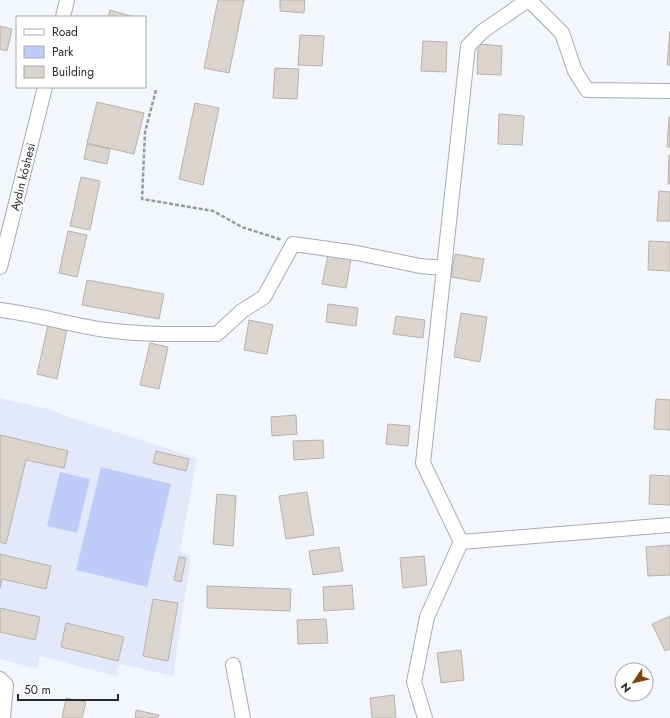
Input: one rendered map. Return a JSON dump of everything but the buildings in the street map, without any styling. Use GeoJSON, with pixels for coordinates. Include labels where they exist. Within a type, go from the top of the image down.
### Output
{"type":"FeatureCollection","features":[{"type":"Feature","properties":{"kind":"street"},"geometry":{"type":"LineString","coordinates":[[63,16],[67,0]]}},
{"type":"Feature","properties":{"kind":"street"},"geometry":{"type":"LineString","coordinates":[[425,718],[414,682],[427,617],[460,542],[423,463],[468,46],[483,31],[529,0],[562,33],[575,71],[587,90],[670,91]]}},
{"type":"Feature","properties":{"kind":"street","name":"Aydın kóshesi"},"geometry":{"type":"LineString","coordinates":[[0,267],[45,88]]}},
{"type":"Feature","properties":{"kind":"street"},"geometry":{"type":"LineString","coordinates":[[0,310],[21,312],[106,330],[162,335],[217,334],[242,311],[264,297],[293,244],[357,252],[420,266],[444,268]]}},
{"type":"Feature","properties":{"kind":"street"},"geometry":{"type":"LineString","coordinates":[[460,542],[670,525]]}},
{"type":"Feature","properties":{"kind":"street"},"geometry":{"type":"LineString","coordinates":[[233,666],[243,718]]}},
{"type":"Feature","properties":{"kind":"street"},"geometry":{"type":"LineString","coordinates":[[0,679],[6,685],[3,718]]}},
{"type":"Feature","properties":{"kind":"path"},"geometry":{"type":"LineString","coordinates":[[156,90],[145,132],[142,200],[213,211],[242,227],[293,244]]}},
{"type":"Feature","properties":{"kind":"shaded area"},"geometry":{"type":"Polygon","coordinates":[[[0,398],[53,410],[63,415],[197,458],[180,552],[191,556],[173,676],[120,664],[116,676],[40,656],[37,669],[0,659],[0,398]]]}},
{"type":"Feature","properties":{"kind":"green space"},"geometry":{"type":"Polygon","coordinates":[[[101,467],[171,484],[147,587],[76,570],[101,467]]]}},
{"type":"Feature","properties":{"kind":"green space"},"geometry":{"type":"Polygon","coordinates":[[[60,472],[90,479],[77,533],[47,526],[60,472]]]}}]}
